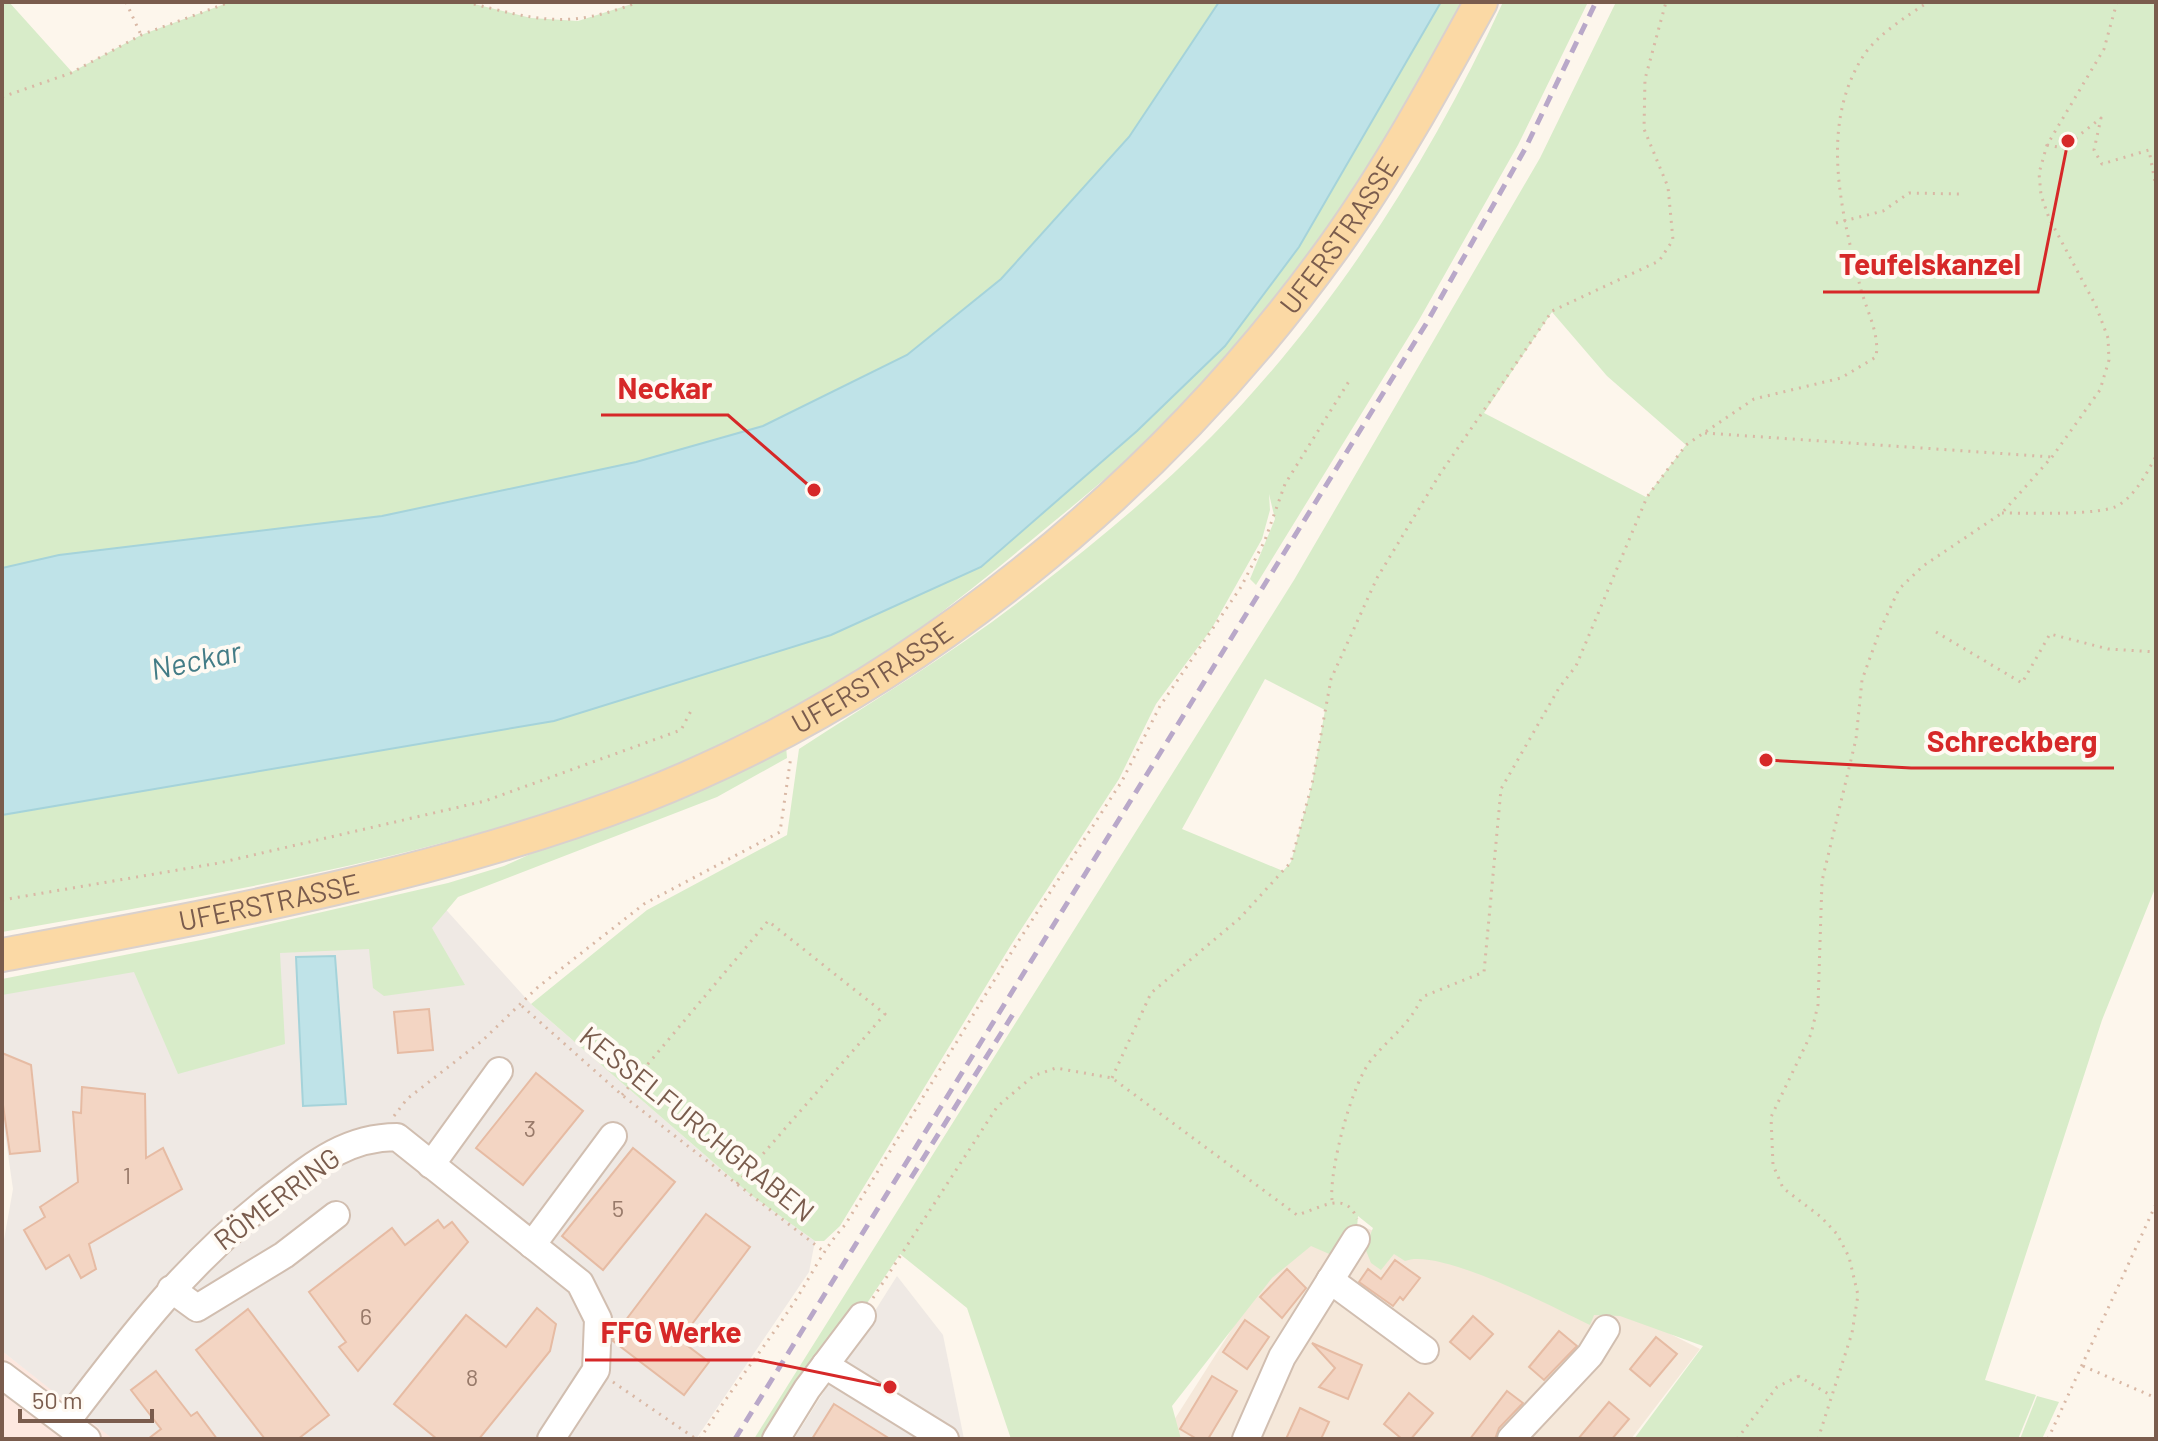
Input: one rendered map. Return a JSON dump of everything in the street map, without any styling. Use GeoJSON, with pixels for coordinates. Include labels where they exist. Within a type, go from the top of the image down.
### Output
{"type":"FeatureCollection","features":[{"type":"Feature","properties":{"kind":"main road","name":"UFERSTRASSE"},"geometry":{"type":"LineString","coordinates":[[2,955],[175,923],[461,856],[548,830],[720,763],[792,727],[872,678],[993,596],[1099,511],[1169,443],[1240,364],[1333,247],[1421,113],[1481,2]]}},
{"type":"Feature","properties":{"kind":"street"},"geometry":{"type":"LineString","coordinates":[[431,1165],[499,1071]]}},
{"type":"Feature","properties":{"kind":"street"},"geometry":{"type":"LineString","coordinates":[[532,1245],[613,1136]]}},
{"type":"Feature","properties":{"kind":"street"},"geometry":{"type":"LineString","coordinates":[[383,1137],[397,1137],[580,1283],[598,1319],[596,1370],[551,1439]]}},
{"type":"Feature","properties":{"kind":"street","name":"RÖMERRING"},"geometry":{"type":"LineString","coordinates":[[67,1421],[171,1289],[231,1227],[317,1161],[352,1142],[383,1137]]}},
{"type":"Feature","properties":{"kind":"street"},"geometry":{"type":"LineString","coordinates":[[171,1289],[197,1308],[284,1255],[336,1215]]}},
{"type":"Feature","properties":{"kind":"street"},"geometry":{"type":"LineString","coordinates":[[1246,1439],[1282,1357],[1356,1239]]}},
{"type":"Feature","properties":{"kind":"street"},"geometry":{"type":"LineString","coordinates":[[1330,1280],[1425,1350]]}},
{"type":"Feature","properties":{"kind":"street"},"geometry":{"type":"LineString","coordinates":[[776,1439],[862,1316]]}},
{"type":"Feature","properties":{"kind":"street"},"geometry":{"type":"LineString","coordinates":[[1511,1439],[1590,1355],[1606,1329]]}},
{"type":"Feature","properties":{"kind":"street"},"geometry":{"type":"LineString","coordinates":[[825,1365],[945,1439]]}},
{"type":"Feature","properties":{"kind":"street"},"geometry":{"type":"LineString","coordinates":[[2,1375],[87,1439]]}},
{"type":"Feature","properties":{"kind":"path"},"geometry":{"type":"LineString","coordinates":[[126,2],[141,35]]}},
{"type":"Feature","properties":{"kind":"path"},"geometry":{"type":"LineString","coordinates":[[2,97],[71,73],[141,35],[230,2]]}},
{"type":"Feature","properties":{"kind":"path"},"geometry":{"type":"LineString","coordinates":[[466,2],[531,18],[578,21],[638,2]]}},
{"type":"Feature","properties":{"kind":"path"},"geometry":{"type":"LineString","coordinates":[[1112,1078],[1151,993],[1240,918],[1291,862],[1312,784],[1331,679],[1377,578],[1440,474],[1552,311],[1659,261],[1673,240],[1668,187],[1644,129],[1645,79],[1666,2]]}},
{"type":"Feature","properties":{"kind":"path"},"geometry":{"type":"LineString","coordinates":[[1332,1200],[1330,1179],[1343,1130],[1369,1061],[1411,1020],[1422,997],[1484,972],[1501,789],[1559,688],[1576,666],[1647,497],[1686,445],[1754,399],[1841,378],[1876,357],[1879,342],[1866,309],[1845,223],[1837,174],[1840,114],[1862,57],[1898,22],[1928,2]]}},
{"type":"Feature","properties":{"kind":"path"},"geometry":{"type":"LineString","coordinates":[[1818,1439],[1852,1333],[1858,1295],[1849,1257],[1837,1234],[1821,1217],[1783,1188],[1773,1165],[1771,1117],[1811,1034],[1818,1005],[1822,881],[1856,739],[1862,680],[1880,630],[1899,589],[1923,566],[2002,513],[2052,457],[2100,390],[2109,360],[2108,338],[2096,306],[2041,195],[2039,173],[2047,145],[2104,49],[2117,2]]}},
{"type":"Feature","properties":{"kind":"path"},"geometry":{"type":"LineString","coordinates":[[2047,145],[2063,148],[2101,118],[2094,150],[2102,164],[2149,150],[2156,187]]}},
{"type":"Feature","properties":{"kind":"path"},"geometry":{"type":"LineString","coordinates":[[1836,223],[1883,211],[1909,193],[1960,194]]}},
{"type":"Feature","properties":{"kind":"path"},"geometry":{"type":"LineString","coordinates":[[822,1250],[845,1225],[1014,948],[1122,781],[1160,706],[1241,587],[1265,540],[1285,484],[1351,378]]}},
{"type":"Feature","properties":{"kind":"path"},"geometry":{"type":"LineString","coordinates":[[1704,433],[2052,457]]}},
{"type":"Feature","properties":{"kind":"path"},"geometry":{"type":"LineString","coordinates":[[2002,513],[2059,513],[2118,506],[2144,479],[2156,456]]}},
{"type":"Feature","properties":{"kind":"path"},"geometry":{"type":"LineString","coordinates":[[1936,632],[2022,683],[2050,634],[2108,649],[2156,652]]}},
{"type":"Feature","properties":{"kind":"path"},"geometry":{"type":"LineString","coordinates":[[2,900],[219,863],[485,801],[681,730],[693,707]]}},
{"type":"Feature","properties":{"kind":"path"},"geometry":{"type":"LineString","coordinates":[[383,1137],[387,1126],[407,1099],[522,1006],[538,987],[644,904],[780,832],[792,752]]}},
{"type":"Feature","properties":{"kind":"path"},"geometry":{"type":"LineString","coordinates":[[622,1095],[768,921],[885,1014],[735,1186]]}},
{"type":"Feature","properties":{"kind":"path","name":"KESSELFURCHGRABEN"},"geometry":{"type":"LineString","coordinates":[[522,1006],[622,1095],[735,1186],[822,1250],[805,1286],[698,1439]]}},
{"type":"Feature","properties":{"kind":"path"},"geometry":{"type":"LineString","coordinates":[[862,1316],[997,1107],[1033,1076],[1056,1068],[1112,1078],[1297,1215],[1332,1200],[1342,1202],[1357,1216],[1356,1239]]}},
{"type":"Feature","properties":{"kind":"path"},"geometry":{"type":"LineString","coordinates":[[2048,1439],[2156,1204]]}},
{"type":"Feature","properties":{"kind":"path"},"geometry":{"type":"LineString","coordinates":[[2083,1366],[2156,1398]]}},
{"type":"Feature","properties":{"kind":"path"},"geometry":{"type":"LineString","coordinates":[[596,1370],[698,1439]]}},
{"type":"Feature","properties":{"kind":"path"},"geometry":{"type":"LineString","coordinates":[[1737,1439],[1777,1387],[1798,1376],[1832,1396]]}},
{"type":"Feature","properties":{"kind":"shaded area"},"geometry":{"type":"Polygon","coordinates":[[[440,903],[531,1004],[751,1195],[815,1241],[809,1272],[696,1439],[113,1439],[2,1351],[2,1251],[13,1189],[2,1113],[2,988],[440,903]]]}},
{"type":"Feature","properties":{"kind":"shaded area"},"geometry":{"type":"Polygon","coordinates":[[[1326,1211],[1388,1237],[1621,1309],[1700,1349],[1631,1439],[1162,1439],[1267,1274],[1326,1211]]]}},
{"type":"Feature","properties":{"kind":"shaded area"},"geometry":{"type":"Polygon","coordinates":[[[897,1276],[943,1335],[964,1439],[794,1439],[897,1276]]]}},
{"type":"Feature","properties":{"kind":"shaded area"},"geometry":{"type":"Polygon","coordinates":[[[2,1351],[112,1437],[113,1439],[2,1439],[2,1351]]]}},
{"type":"Feature","properties":{"kind":"green space"},"geometry":{"type":"Polygon","coordinates":[[[2,2],[9,2],[72,72],[141,35],[230,2],[466,2],[531,18],[578,21],[638,2],[1219,2],[1129,137],[1001,279],[907,355],[763,426],[636,462],[382,516],[59,555],[2,568],[2,2]]]}},
{"type":"Feature","properties":{"kind":"green space"},"geometry":{"type":"Polygon","coordinates":[[[1441,2],[1462,2],[1363,176],[1307,259],[1246,339],[1148,441],[1067,511],[920,629],[836,686],[792,712],[699,758],[529,819],[443,843],[268,883],[2,932],[2,815],[554,721],[831,635],[981,567],[1137,431],[1225,346],[1299,247],[1441,2]]]}},
{"type":"Feature","properties":{"kind":"green space"},"geometry":{"type":"Polygon","coordinates":[[[1503,2],[1588,2],[1518,145],[1419,320],[1256,585],[1250,579],[1275,519],[1269,494],[1270,510],[1262,539],[1212,628],[1156,704],[1119,779],[1011,945],[840,1226],[824,1241],[815,1241],[751,1195],[531,1004],[647,910],[787,835],[799,749],[1006,612],[1126,516],[1212,436],[1298,338],[1376,232],[1444,119],[1503,2]]]}},
{"type":"Feature","properties":{"kind":"green space"},"geometry":{"type":"Polygon","coordinates":[[[1616,2],[2156,2],[2156,886],[2102,1020],[1985,1380],[2036,1395],[2018,1439],[1634,1439],[1703,1346],[1620,1316],[1594,1315],[1590,1325],[1497,1281],[1443,1263],[1421,1259],[1405,1261],[1394,1254],[1381,1270],[1371,1263],[1365,1248],[1373,1228],[1358,1216],[1356,1239],[1343,1260],[1311,1246],[1272,1278],[1172,1406],[1181,1439],[1011,1439],[967,1308],[900,1254],[776,1439],[754,1439],[1294,580],[1540,158],[1616,2]],[[1552,312],[1484,413],[1646,497],[1686,445],[1607,376],[1552,312]],[[1265,679],[1182,829],[1283,871],[1291,862],[1312,784],[1325,710],[1265,679]]]}},
{"type":"Feature","properties":{"kind":"green space"},"geometry":{"type":"Polygon","coordinates":[[[786,746],[787,758],[717,797],[458,897],[432,928],[465,985],[384,996],[373,988],[369,949],[280,953],[285,1044],[178,1074],[134,972],[2,995],[2,979],[201,940],[448,883],[504,866],[557,842],[674,800],[786,746]]]}},
{"type":"Feature","properties":{"kind":"green space"},"geometry":{"type":"Polygon","coordinates":[[[2037,1396],[2059,1402],[2042,1439],[2020,1439],[2037,1396]]]}},
{"type":"Feature","properties":{"kind":"water"},"geometry":{"type":"Polygon","coordinates":[[[1219,2],[1441,2],[1299,247],[1225,346],[1137,431],[981,567],[831,635],[554,721],[2,815],[2,568],[59,555],[382,516],[636,462],[763,426],[907,355],[1001,279],[1129,137],[1219,2]]]}},
{"type":"Feature","properties":{"kind":"water"},"geometry":{"type":"Polygon","coordinates":[[[335,956],[346,1104],[303,1106],[296,957],[335,956]]]}},
{"type":"Feature","properties":{"kind":"building"},"geometry":{"type":"Polygon","coordinates":[[[429,1009],[433,1050],[398,1053],[394,1012],[429,1009]]]}},
{"type":"Feature","properties":{"kind":"building"},"geometry":{"type":"Polygon","coordinates":[[[2,1053],[31,1065],[40,1151],[10,1154],[2,1098],[2,1053]]]}},
{"type":"Feature","properties":{"kind":"building"},"geometry":{"type":"Polygon","coordinates":[[[536,1073],[583,1111],[523,1185],[476,1148],[536,1073]]]}},
{"type":"Feature","properties":{"kind":"building"},"geometry":{"type":"Polygon","coordinates":[[[82,1087],[145,1094],[146,1158],[163,1148],[182,1189],[89,1244],[96,1269],[81,1278],[69,1255],[46,1269],[24,1230],[45,1217],[40,1207],[78,1182],[73,1112],[81,1113],[82,1087]]]}},
{"type":"Feature","properties":{"kind":"building"},"geometry":{"type":"Polygon","coordinates":[[[633,1148],[675,1182],[603,1270],[562,1236],[633,1148]]]}},
{"type":"Feature","properties":{"kind":"building"},"geometry":{"type":"Polygon","coordinates":[[[706,1214],[750,1247],[680,1340],[709,1362],[684,1395],[613,1341],[613,1337],[706,1214]]]}},
{"type":"Feature","properties":{"kind":"building"},"geometry":{"type":"Polygon","coordinates":[[[438,1220],[444,1228],[452,1222],[468,1242],[358,1371],[339,1347],[346,1342],[309,1292],[392,1228],[405,1245],[438,1220]]]}},
{"type":"Feature","properties":{"kind":"building"},"geometry":{"type":"Polygon","coordinates":[[[1395,1260],[1420,1278],[1403,1300],[1400,1297],[1393,1306],[1359,1282],[1368,1269],[1381,1279],[1395,1260]]]}},
{"type":"Feature","properties":{"kind":"building"},"geometry":{"type":"Polygon","coordinates":[[[1287,1269],[1306,1288],[1282,1318],[1260,1297],[1287,1269]]]}},
{"type":"Feature","properties":{"kind":"building"},"geometry":{"type":"Polygon","coordinates":[[[537,1308],[556,1324],[550,1351],[479,1439],[437,1439],[394,1404],[466,1315],[506,1347],[537,1308]]]}},
{"type":"Feature","properties":{"kind":"building"},"geometry":{"type":"Polygon","coordinates":[[[248,1309],[329,1415],[298,1439],[265,1439],[196,1350],[248,1309]]]}},
{"type":"Feature","properties":{"kind":"building"},"geometry":{"type":"Polygon","coordinates":[[[1473,1316],[1493,1334],[1470,1359],[1450,1342],[1473,1316]]]}},
{"type":"Feature","properties":{"kind":"building"},"geometry":{"type":"Polygon","coordinates":[[[1245,1320],[1269,1337],[1247,1369],[1223,1352],[1245,1320]]]}},
{"type":"Feature","properties":{"kind":"building"},"geometry":{"type":"Polygon","coordinates":[[[1559,1331],[1577,1346],[1544,1380],[1529,1367],[1559,1331]]]}},
{"type":"Feature","properties":{"kind":"building"},"geometry":{"type":"Polygon","coordinates":[[[1656,1337],[1677,1354],[1650,1386],[1630,1369],[1656,1337]]]}},
{"type":"Feature","properties":{"kind":"building"},"geometry":{"type":"Polygon","coordinates":[[[1312,1343],[1362,1365],[1348,1399],[1319,1387],[1335,1368],[1312,1343]]]}},
{"type":"Feature","properties":{"kind":"building"},"geometry":{"type":"Polygon","coordinates":[[[156,1371],[191,1416],[197,1412],[217,1439],[148,1439],[161,1429],[131,1390],[156,1371]]]}},
{"type":"Feature","properties":{"kind":"building"},"geometry":{"type":"Polygon","coordinates":[[[1212,1376],[1237,1391],[1208,1439],[1197,1439],[1180,1429],[1212,1376]]]}},
{"type":"Feature","properties":{"kind":"building"},"geometry":{"type":"Polygon","coordinates":[[[1507,1391],[1523,1403],[1499,1428],[1495,1439],[1470,1439],[1507,1391]]]}},
{"type":"Feature","properties":{"kind":"building"},"geometry":{"type":"Polygon","coordinates":[[[1409,1393],[1433,1413],[1411,1439],[1402,1439],[1384,1424],[1409,1393]]]}},
{"type":"Feature","properties":{"kind":"building"},"geometry":{"type":"Polygon","coordinates":[[[1609,1402],[1629,1419],[1612,1439],[1578,1439],[1609,1402]]]}},
{"type":"Feature","properties":{"kind":"building"},"geometry":{"type":"Polygon","coordinates":[[[834,1404],[890,1439],[812,1439],[834,1404]]]}},
{"type":"Feature","properties":{"kind":"building"},"geometry":{"type":"Polygon","coordinates":[[[1300,1408],[1329,1422],[1321,1439],[1286,1439],[1300,1408]]]}},
{"type":"Feature","properties":{"kind":"railway"},"geometry":{"type":"LineString","coordinates":[[735,1439],[1426,324],[1525,149],[1596,2]]}},
{"type":"Feature","properties":{"kind":"railway"},"geometry":{"type":"LineString","coordinates":[[911,1178],[1015,1011]]}},
{"type":"Feature","properties":{"kind":"place","name":"Teufelskanzel"},"geometry":{"type":"Point","coordinates":[2068,141]}},
{"type":"Feature","properties":{"kind":"place","name":"Neckar"},"geometry":{"type":"Point","coordinates":[814,490]}},
{"type":"Feature","properties":{"kind":"place","name":"Schreckberg"},"geometry":{"type":"Point","coordinates":[1766,760]}},
{"type":"Feature","properties":{"kind":"place","name":"FFG Werke"},"geometry":{"type":"Point","coordinates":[890,1387]}}]}
